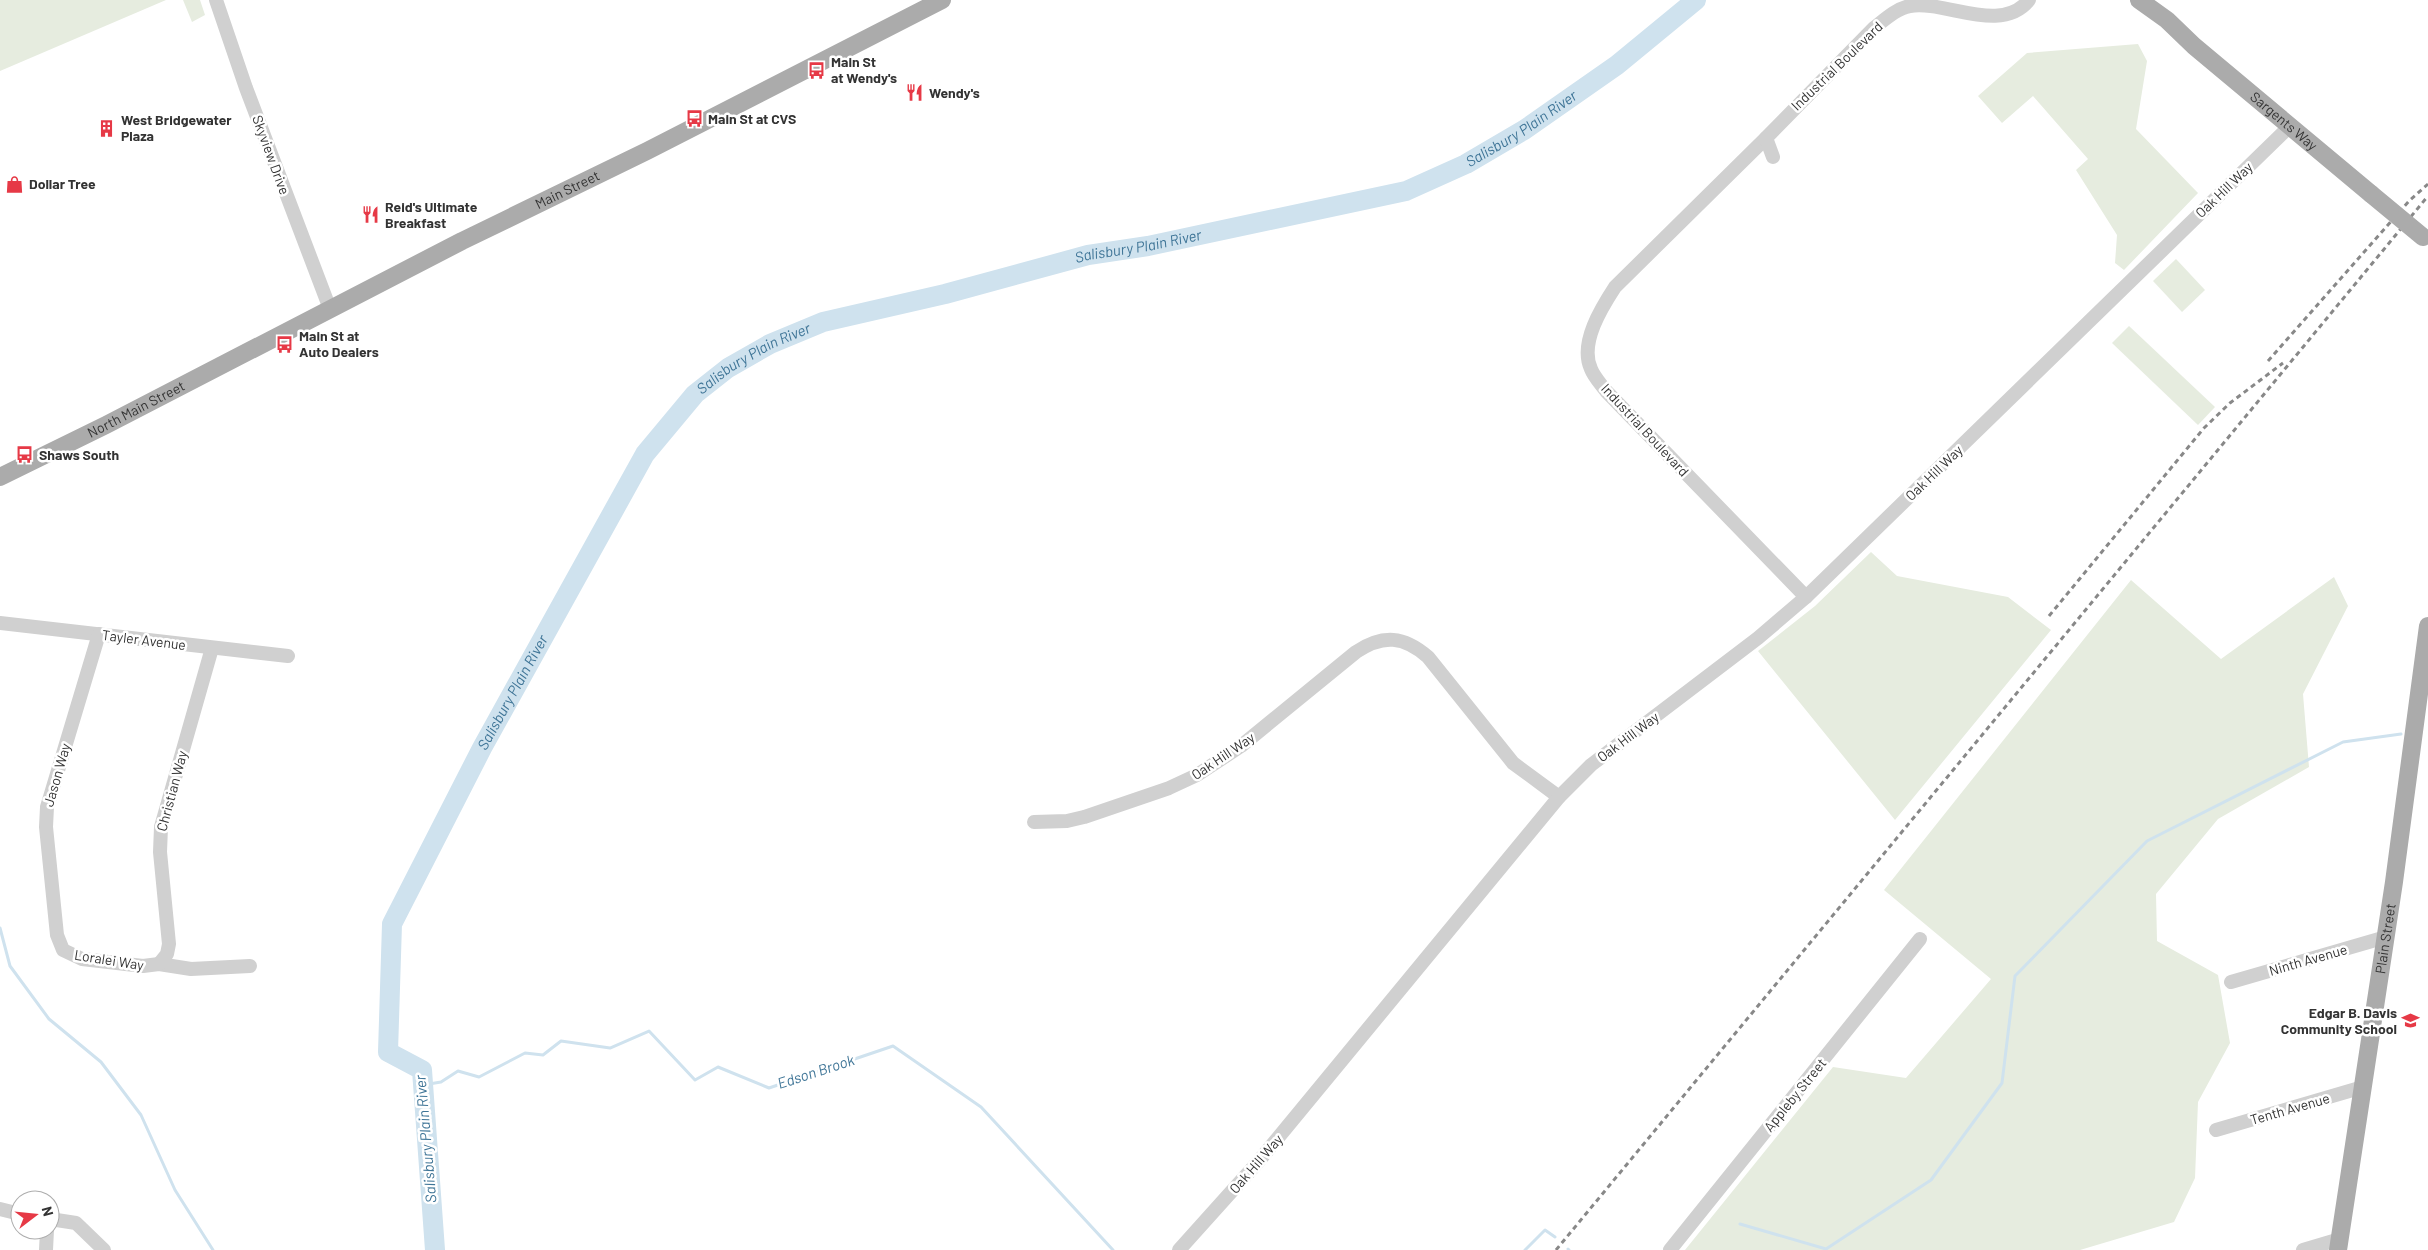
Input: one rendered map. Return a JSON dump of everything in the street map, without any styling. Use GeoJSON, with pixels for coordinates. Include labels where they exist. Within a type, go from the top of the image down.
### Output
{"type":"FeatureCollection","features":[{"type":"Feature","properties":{"kind":"main road","name":"Main Street"},"geometry":{"type":"LineString","coordinates":[[192,379],[484,230],[653,148],[942,0]]}},
{"type":"Feature","properties":{"kind":"main road","name":"Sargents Way"},"geometry":{"type":"LineString","coordinates":[[2139,0],[2167,20],[2194,46],[2426,239]]}},
{"type":"Feature","properties":{"kind":"main road","name":"North Main Street"},"geometry":{"type":"LineString","coordinates":[[0,476],[106,425],[192,379]]}},
{"type":"Feature","properties":{"kind":"main road","name":"Plain Street"},"geometry":{"type":"LineString","coordinates":[[2339,1245],[2386,937],[2428,626]]}},
{"type":"Feature","properties":{"kind":"street","name":"Skyview Drive"},"geometry":{"type":"LineString","coordinates":[[216,0],[246,88],[330,309]]}},
{"type":"Feature","properties":{"kind":"street","name":"Industrial Boulevard"},"geometry":{"type":"LineString","coordinates":[[1806,597],[1606,391],[1590,368],[1589,362],[1588,344],[1598,313],[1615,287],[1874,28],[1892,14],[1908,6],[1931,5],[1972,15],[1990,16],[2008,12],[2024,5],[2029,0]]}},
{"type":"Feature","properties":{"kind":"street","name":"Oak Hill Way"},"geometry":{"type":"LineString","coordinates":[[1179,1250],[1258,1162],[1559,797],[1590,765],[1758,638],[1806,597],[2290,126]]}},
{"type":"Feature","properties":{"kind":"street"},"geometry":{"type":"LineString","coordinates":[[1766,138],[1773,157]]}},
{"type":"Feature","properties":{"kind":"street","name":"Tayler Avenue"},"geometry":{"type":"LineString","coordinates":[[0,623],[288,656]]}},
{"type":"Feature","properties":{"kind":"street","name":"Jason Way"},"geometry":{"type":"LineString","coordinates":[[62,948],[56,927],[46,827],[47,807],[99,634]]}},
{"type":"Feature","properties":{"kind":"street","name":"Oak Hill Way"},"geometry":{"type":"LineString","coordinates":[[1034,822],[1063,821],[1084,817],[1183,782],[1233,752],[1356,652],[1370,643],[1386,639],[1404,641],[1417,647],[1428,657],[1513,764],[1559,797]]}},
{"type":"Feature","properties":{"kind":"street","name":"Christian Way"},"geometry":{"type":"LineString","coordinates":[[159,964],[167,954],[169,944],[160,852],[161,827],[212,648]]}},
{"type":"Feature","properties":{"kind":"street","name":"Ninth Avenue"},"geometry":{"type":"LineString","coordinates":[[2231,982],[2386,937]]}},
{"type":"Feature","properties":{"kind":"street","name":"Appleby Street"},"geometry":{"type":"LineString","coordinates":[[1670,1250],[1920,939]]}},
{"type":"Feature","properties":{"kind":"street","name":"Loralei Way"},"geometry":{"type":"LineString","coordinates":[[62,948],[65,952],[82,959],[143,966],[159,964],[191,969],[250,966]]}},
{"type":"Feature","properties":{"kind":"street","name":"Tenth Avenue"},"geometry":{"type":"LineString","coordinates":[[2216,1130],[2363,1087]]}},
{"type":"Feature","properties":{"kind":"street"},"geometry":{"type":"LineString","coordinates":[[60,1221],[76,1223],[85,1229],[104,1250]]}},
{"type":"Feature","properties":{"kind":"street"},"geometry":{"type":"LineString","coordinates":[[2303,1250],[2339,1245]]}},
{"type":"Feature","properties":{"kind":"shaded area"},"geometry":{"type":"Polygon","coordinates":[[[0,0],[166,0],[0,71],[0,0]]]}},
{"type":"Feature","properties":{"kind":"shaded area"},"geometry":{"type":"Polygon","coordinates":[[[183,0],[200,0],[205,15],[192,22],[183,0]]]}},
{"type":"Feature","properties":{"kind":"shaded area"},"geometry":{"type":"Polygon","coordinates":[[[2138,44],[2147,61],[2136,129],[2198,193],[2124,270],[2115,263],[2117,235],[2076,170],[2088,159],[2033,96],[2002,123],[1978,96],[2027,53],[2138,44]]]}},
{"type":"Feature","properties":{"kind":"shaded area"},"geometry":{"type":"Polygon","coordinates":[[[2176,259],[2205,290],[2182,312],[2153,281],[2176,259]]]}},
{"type":"Feature","properties":{"kind":"shaded area"},"geometry":{"type":"Polygon","coordinates":[[[2129,326],[2215,407],[2198,425],[2112,343],[2129,326]]]}},
{"type":"Feature","properties":{"kind":"shaded area"},"geometry":{"type":"Polygon","coordinates":[[[1871,552],[1897,576],[2008,597],[2051,630],[1895,820],[1758,651],[1815,606],[1871,552]]]}},
{"type":"Feature","properties":{"kind":"shaded area"},"geometry":{"type":"Polygon","coordinates":[[[2334,577],[2348,606],[2303,694],[2309,767],[2218,819],[2156,894],[2157,941],[2218,975],[2230,1043],[2198,1102],[2195,1178],[2174,1222],[2080,1250],[1685,1250],[1833,1067],[1906,1078],[1991,979],[1884,890],[2131,580],[2221,659],[2334,577]]]}},
{"type":"Feature","properties":{"kind":"waterway","name":"Salisbury Plain River"},"geometry":{"type":"LineString","coordinates":[[435,1250],[422,1070],[388,1052],[392,924],[482,748],[645,454],[695,394],[728,368],[770,344],[823,322],[945,294],[1088,255],[1148,246],[1406,191],[1466,164],[1524,130],[1617,65],[1696,0]]}},
{"type":"Feature","properties":{"kind":"waterway"},"geometry":{"type":"LineString","coordinates":[[1740,1224],[1826,1249],[1931,1180],[2002,1083],[2015,976],[2147,841],[2343,742],[2401,734]]}},
{"type":"Feature","properties":{"kind":"waterway"},"geometry":{"type":"LineString","coordinates":[[0,928],[10,966],[49,1019],[101,1062],[141,1115],[175,1190],[213,1250]]}},
{"type":"Feature","properties":{"kind":"waterway","name":"Edson Brook"},"geometry":{"type":"LineString","coordinates":[[423,1085],[441,1082],[458,1071],[479,1077],[525,1053],[543,1055],[561,1041],[610,1048],[649,1031],[695,1080],[718,1067],[769,1088],[893,1046],[981,1107],[1113,1250]]}},
{"type":"Feature","properties":{"kind":"waterway"},"geometry":{"type":"LineString","coordinates":[[1525,1250],[1545,1230],[1555,1237]]}},
{"type":"Feature","properties":{"kind":"railway"},"geometry":{"type":"LineString","coordinates":[[2268,361],[2409,201],[2428,184]]}},
{"type":"Feature","properties":{"kind":"railway"},"geometry":{"type":"LineString","coordinates":[[1556,1250],[2428,196]]}},
{"type":"Feature","properties":{"kind":"railway"},"geometry":{"type":"LineString","coordinates":[[2049,616],[2204,428],[2230,403],[2283,363]]}},
{"type":"Feature","properties":{"kind":"place","name":"Main St at Wendy's"},"geometry":{"type":"Point","coordinates":[817,70]}},
{"type":"Feature","properties":{"kind":"place","name":"Wendy's"},"geometry":{"type":"Point","coordinates":[915,93]}},
{"type":"Feature","properties":{"kind":"place","name":"Main St at CVS"},"geometry":{"type":"Point","coordinates":[694,119]}},
{"type":"Feature","properties":{"kind":"place","name":"West Bridgewater Plaza"},"geometry":{"type":"Point","coordinates":[107,128]}},
{"type":"Feature","properties":{"kind":"place","name":"Dollar Tree"},"geometry":{"type":"Point","coordinates":[15,184]}},
{"type":"Feature","properties":{"kind":"place","name":"Reid's Ultimate Breakfast"},"geometry":{"type":"Point","coordinates":[371,215]}},
{"type":"Feature","properties":{"kind":"place","name":"Main St at Auto Dealers"},"geometry":{"type":"Point","coordinates":[285,344]}},
{"type":"Feature","properties":{"kind":"place","name":"Shaws South"},"geometry":{"type":"Point","coordinates":[25,455]}},
{"type":"Feature","properties":{"kind":"place","name":"Edgar B. Davis Community School"},"geometry":{"type":"Point","coordinates":[2411,1021]}}]}
